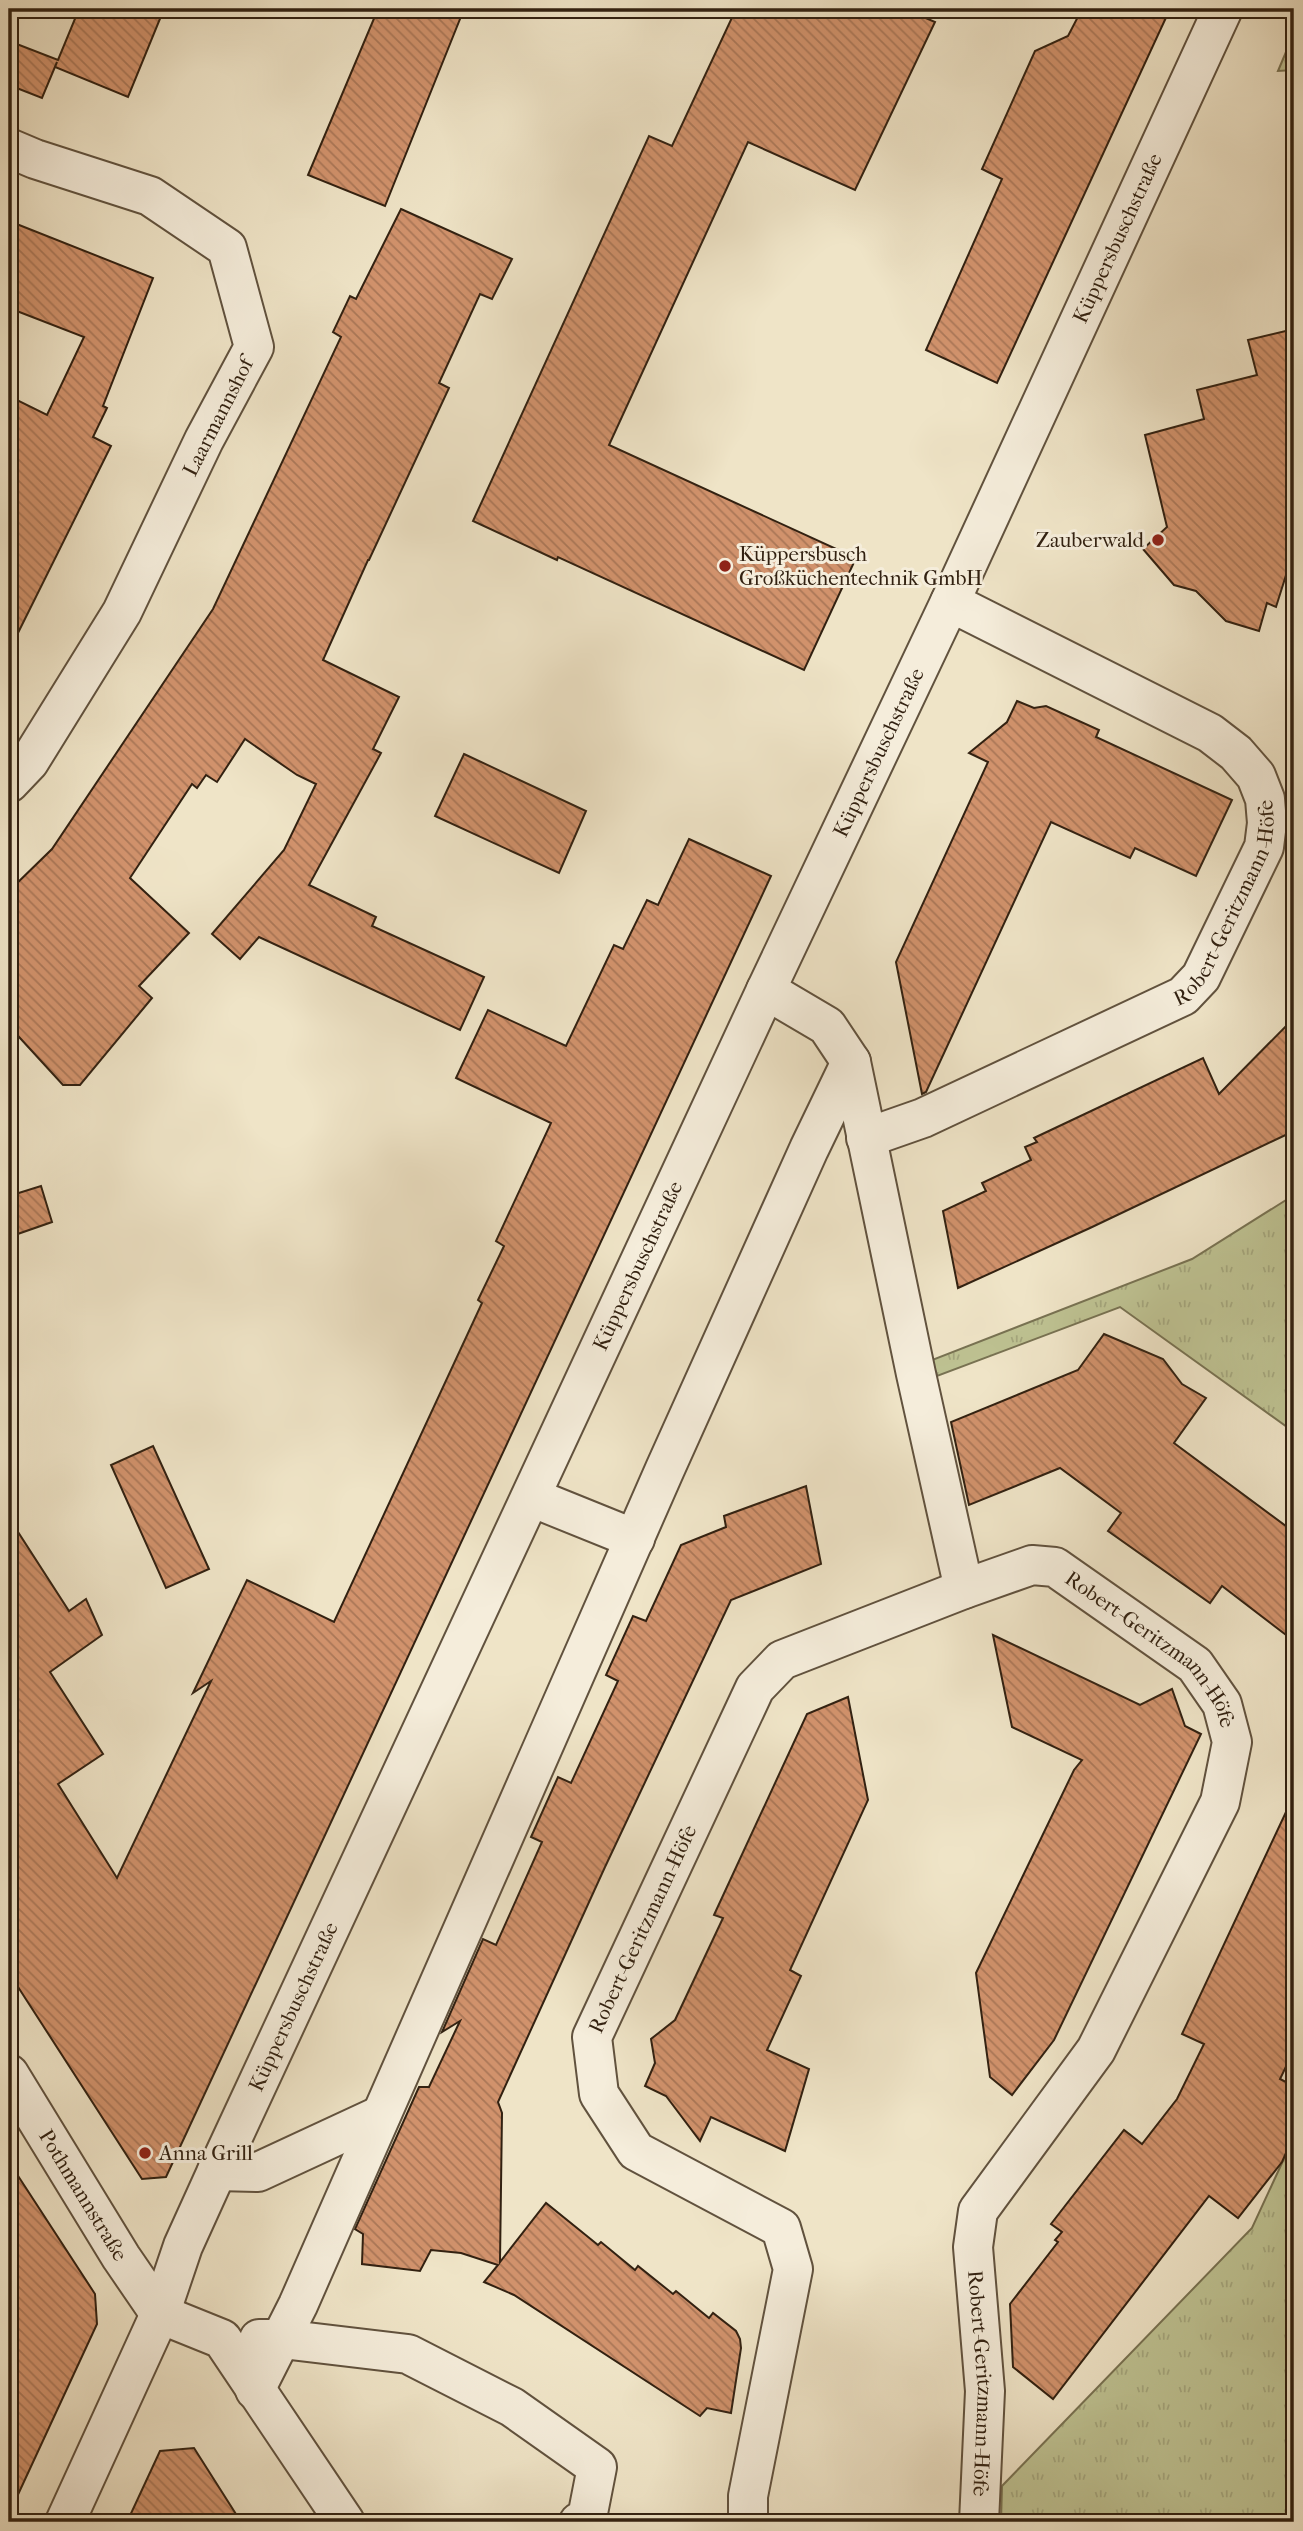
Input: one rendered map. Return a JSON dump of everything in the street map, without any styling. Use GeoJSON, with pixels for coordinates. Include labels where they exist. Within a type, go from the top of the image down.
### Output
{"type":"FeatureCollection","features":[{"type":"Feature","properties":{"kind":"street","name":"Küppersbuschstraße"},"geometry":{"type":"LineString","coordinates":[[65,2522],[160,2314],[183,2246],[766,990],[950,602],[1223,9]]}},
{"type":"Feature","properties":{"kind":"street","name":"Laarmannshof"},"geometry":{"type":"LineString","coordinates":[[9,148],[150,196],[227,248],[254,346],[204,440],[122,612],[29,762],[9,783]]}},
{"type":"Feature","properties":{"kind":"street","name":"Robert-Geritzmann-Höfe"},"geometry":{"type":"LineString","coordinates":[[866,1138],[923,1118],[1183,996],[1201,977],[1264,847],[1267,822],[1265,799],[1256,776],[1236,753],[1210,733],[950,602]]}},
{"type":"Feature","properties":{"kind":"street"},"geometry":{"type":"LineString","coordinates":[[766,990],[827,1026],[851,1062],[964,1589]]}},
{"type":"Feature","properties":{"kind":"street"},"geometry":{"type":"LineString","coordinates":[[255,2390],[282,2339],[635,1539],[809,1149],[851,1062]]}},
{"type":"Feature","properties":{"kind":"street"},"geometry":{"type":"LineString","coordinates":[[531,1497],[635,1539]]}},
{"type":"Feature","properties":{"kind":"street","name":"Robert-Geritzmann-Höfe"},"geometry":{"type":"LineString","coordinates":[[748,2522],[748,2496],[793,2269],[781,2228],[636,2151],[599,2094],[592,2037],[754,1688],[782,1660],[1032,1565],[1055,1567],[1195,1665],[1222,1704],[1232,1742],[1220,1802],[1096,2050],[978,2211],[972,2248],[985,2391],[979,2522]]}},
{"type":"Feature","properties":{"kind":"street","name":"Pothmannstraße"},"geometry":{"type":"LineString","coordinates":[[9,2074],[121,2257],[160,2314]]}},
{"type":"Feature","properties":{"kind":"street"},"geometry":{"type":"LineString","coordinates":[[218,2171],[258,2172],[381,2115]]}},
{"type":"Feature","properties":{"kind":"street"},"geometry":{"type":"LineString","coordinates":[[160,2314],[222,2339],[282,2339],[408,2354],[512,2407],[597,2467],[587,2518],[579,2522]]}},
{"type":"Feature","properties":{"kind":"street"},"geometry":{"type":"LineString","coordinates":[[222,2339],[345,2522]]}},
{"type":"Feature","properties":{"kind":"green space"},"geometry":{"type":"Polygon","coordinates":[[[1294,33],[1294,70],[1278,71],[1294,33]]]}},
{"type":"Feature","properties":{"kind":"green space"},"geometry":{"type":"Polygon","coordinates":[[[1294,1195],[1294,1432],[1120,1307],[937,1376],[932,1360],[1192,1259],[1294,1195]]]}},
{"type":"Feature","properties":{"kind":"green space"},"geometry":{"type":"Polygon","coordinates":[[[1294,2137],[1294,2522],[1001,2522],[1002,2486],[1252,2228],[1294,2137]]]}},
{"type":"Feature","properties":{"kind":"building"},"geometry":{"type":"Polygon","coordinates":[[[79,9],[164,9],[128,97],[55,67],[57,62],[42,98],[9,85],[9,41],[58,60],[79,9]]]}},
{"type":"Feature","properties":{"kind":"building"},"geometry":{"type":"Polygon","coordinates":[[[378,9],[464,9],[385,206],[308,175],[378,9]]]}},
{"type":"Feature","properties":{"kind":"building"},"geometry":{"type":"Polygon","coordinates":[[[736,9],[905,9],[935,22],[855,190],[748,142],[609,445],[856,558],[804,670],[473,521],[649,136],[672,146],[736,9]]]}},
{"type":"Feature","properties":{"kind":"building"},"geometry":{"type":"Polygon","coordinates":[[[1082,9],[1170,9],[997,383],[926,350],[1002,179],[982,169],[1035,51],[1068,36],[1082,9]]]}},
{"type":"Feature","properties":{"kind":"building"},"geometry":{"type":"Polygon","coordinates":[[[401,209],[512,259],[492,299],[480,294],[439,383],[449,388],[323,660],[399,697],[373,749],[381,753],[309,885],[376,917],[372,926],[484,977],[460,1030],[259,937],[240,959],[212,934],[284,850],[316,784],[297,775],[245,739],[217,782],[206,775],[197,788],[192,784],[130,878],[189,933],[139,986],[152,998],[80,1085],[63,1085],[9,1026],[9,891],[52,849],[213,609],[341,337],[333,332],[350,296],[356,299],[401,209]]]}},
{"type":"Feature","properties":{"kind":"building"},"geometry":{"type":"Polygon","coordinates":[[[9,221],[153,278],[103,406],[107,408],[93,437],[111,446],[9,651],[9,396],[47,415],[84,337],[9,308],[9,221]]]}},
{"type":"Feature","properties":{"kind":"building"},"geometry":{"type":"Polygon","coordinates":[[[1294,329],[1294,574],[1287,572],[1276,607],[1267,603],[1259,631],[1226,621],[1196,591],[1174,585],[1143,549],[1167,527],[1145,435],[1204,419],[1197,390],[1257,375],[1248,340],[1294,329]]]}},
{"type":"Feature","properties":{"kind":"building"},"geometry":{"type":"Polygon","coordinates":[[[1017,701],[1034,708],[1046,706],[1099,730],[1096,737],[1232,800],[1196,876],[1135,848],[1130,858],[1051,822],[926,1092],[922,1094],[896,962],[988,762],[969,753],[1007,722],[1017,701]]]}},
{"type":"Feature","properties":{"kind":"building"},"geometry":{"type":"Polygon","coordinates":[[[464,754],[586,811],[559,873],[435,816],[464,754]]]}},
{"type":"Feature","properties":{"kind":"building"},"geometry":{"type":"Polygon","coordinates":[[[689,839],[771,876],[166,2177],[142,2179],[9,1973],[9,1518],[69,1611],[86,1599],[102,1635],[50,1672],[103,1754],[58,1784],[117,1878],[211,1681],[193,1693],[247,1580],[334,1622],[482,1303],[478,1300],[504,1246],[496,1241],[551,1123],[456,1078],[488,1010],[566,1046],[614,945],[623,949],[647,900],[658,905],[689,839]]]}},
{"type":"Feature","properties":{"kind":"building"},"geometry":{"type":"Polygon","coordinates":[[[1294,1018],[1294,1131],[958,1288],[943,1211],[986,1191],[982,1183],[1031,1160],[1025,1147],[1037,1142],[1034,1138],[1203,1058],[1219,1094],[1294,1018]]]}},
{"type":"Feature","properties":{"kind":"building"},"geometry":{"type":"Polygon","coordinates":[[[41,1186],[52,1222],[9,1237],[9,1196],[41,1186]]]}},
{"type":"Feature","properties":{"kind":"building"},"geometry":{"type":"Polygon","coordinates":[[[1104,1334],[1163,1359],[1182,1384],[1206,1398],[1174,1443],[1294,1532],[1294,1641],[1222,1586],[1210,1603],[1108,1531],[1121,1513],[1060,1468],[969,1505],[951,1422],[1078,1370],[1104,1334]]]}},
{"type":"Feature","properties":{"kind":"building"},"geometry":{"type":"Polygon","coordinates":[[[153,1446],[209,1569],[166,1588],[111,1465],[153,1446]]]}},
{"type":"Feature","properties":{"kind":"building"},"geometry":{"type":"Polygon","coordinates":[[[806,1486],[821,1564],[731,1600],[498,2102],[502,2113],[500,2262],[546,2203],[598,2245],[601,2242],[635,2270],[638,2266],[673,2294],[676,2291],[709,2318],[713,2313],[736,2331],[741,2348],[731,2413],[707,2408],[700,2416],[514,2295],[484,2282],[498,2265],[461,2253],[431,2250],[420,2271],[362,2264],[363,2234],[355,2229],[419,2087],[429,2087],[460,2021],[442,2032],[483,1939],[496,1945],[542,1842],[531,1837],[558,1777],[571,1783],[618,1681],[606,1675],[633,1616],[646,1621],[681,1545],[726,1527],[724,1516],[806,1486]]]}},
{"type":"Feature","properties":{"kind":"building"},"geometry":{"type":"Polygon","coordinates":[[[993,1635],[1140,1705],[1172,1689],[1185,1726],[1201,1734],[1054,2040],[1012,2095],[990,2077],[976,1973],[1074,1770],[1082,1760],[1012,1727],[993,1635]]]}},
{"type":"Feature","properties":{"kind":"building"},"geometry":{"type":"Polygon","coordinates":[[[848,1697],[868,1800],[790,1970],[801,1976],[767,2050],[809,2069],[785,2151],[711,2117],[700,2141],[666,2096],[645,2086],[655,2063],[651,2039],[675,2020],[723,1918],[714,1915],[807,1714],[848,1697]]]}},
{"type":"Feature","properties":{"kind":"building"},"geometry":{"type":"Polygon","coordinates":[[[1294,1795],[1294,2050],[1280,2079],[1294,2086],[1294,2135],[1282,2162],[1238,2218],[1209,2196],[1053,2399],[1013,2367],[1010,2304],[1058,2242],[1055,2240],[1062,2232],[1051,2224],[1124,2130],[1142,2144],[1177,2099],[1204,2044],[1182,2034],[1294,1795]]]}},
{"type":"Feature","properties":{"kind":"building"},"geometry":{"type":"Polygon","coordinates":[[[9,2162],[95,2294],[97,2324],[9,2514],[9,2162]]]}},
{"type":"Feature","properties":{"kind":"building"},"geometry":{"type":"Polygon","coordinates":[[[194,2448],[241,2522],[127,2522],[160,2451],[194,2448]]]}},
{"type":"Feature","properties":{"kind":"place","name":"Zauberwald"},"geometry":{"type":"Point","coordinates":[1158,540]}},
{"type":"Feature","properties":{"kind":"place","name":"Küppersbusch Großküchentechnik GmbH"},"geometry":{"type":"Point","coordinates":[725,566]}},
{"type":"Feature","properties":{"kind":"place","name":"Anna Grill"},"geometry":{"type":"Point","coordinates":[145,2153]}}]}
